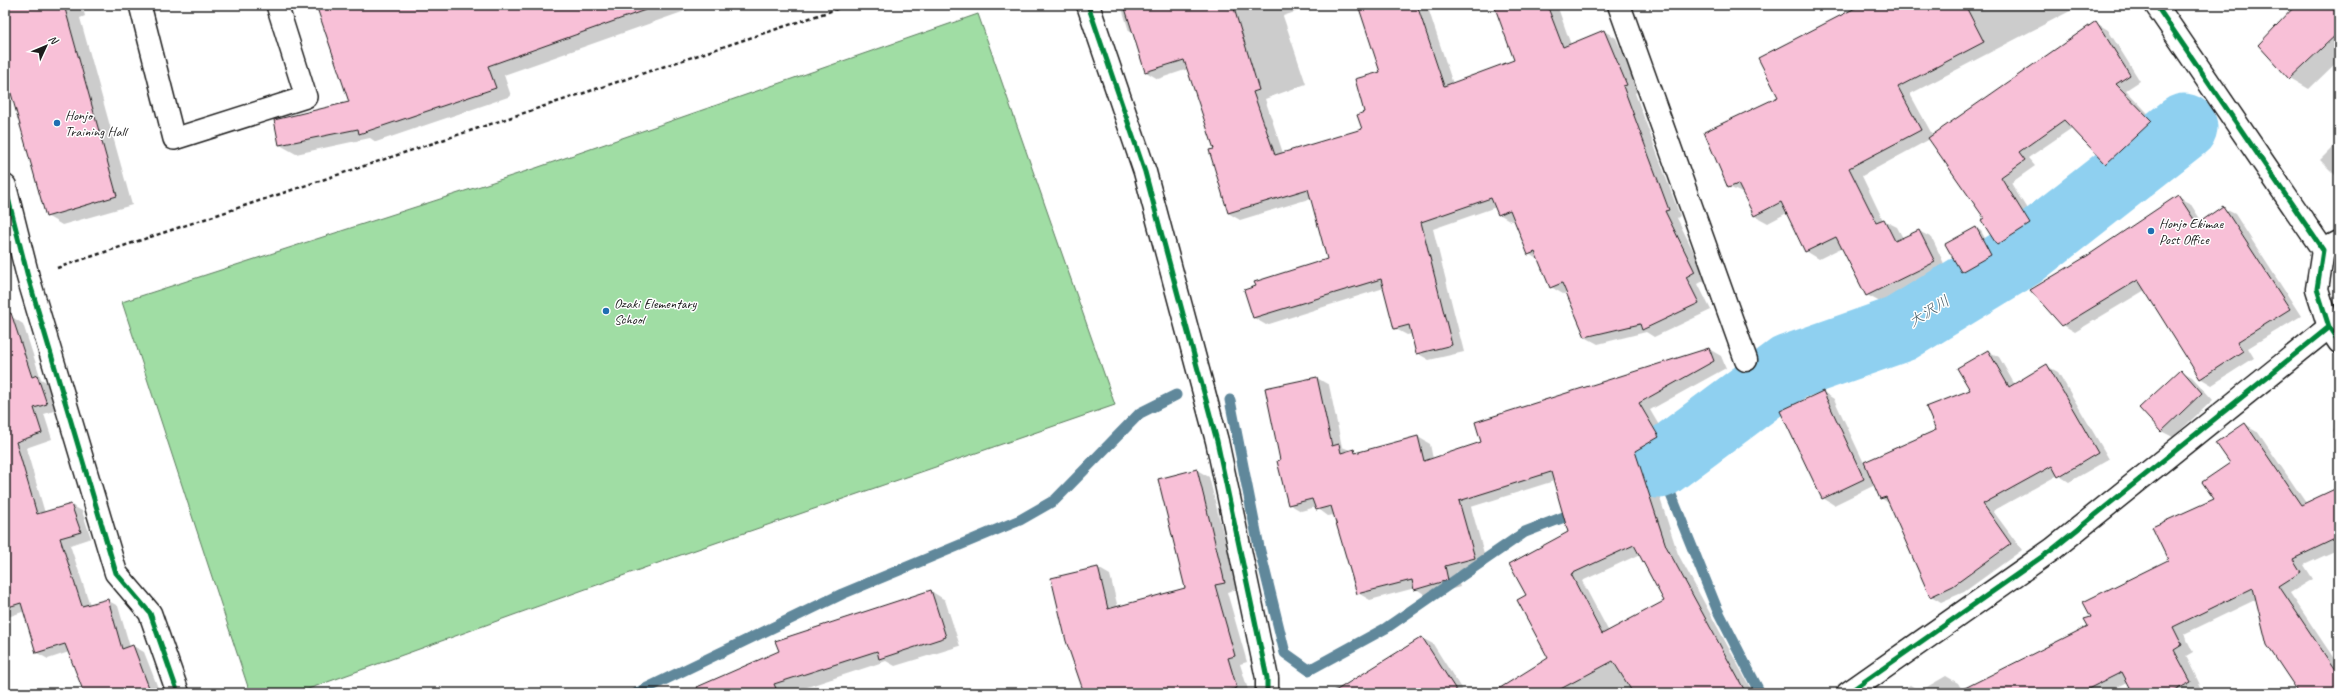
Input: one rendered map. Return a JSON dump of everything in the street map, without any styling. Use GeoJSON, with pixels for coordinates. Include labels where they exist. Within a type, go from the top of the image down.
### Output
{"type":"FeatureCollection","features":[{"type":"Feature","properties":{"kind":"street"},"geometry":{"type":"LineString","coordinates":[[1088,5],[1145,172],[1215,434],[1267,678],[1267,693]]}},
{"type":"Feature","properties":{"kind":"street"},"geometry":{"type":"LineString","coordinates":[[1619,5],[1746,360]]}},
{"type":"Feature","properties":{"kind":"street"},"geometry":{"type":"LineString","coordinates":[[1848,693],[2053,549],[2334,335],[2317,289],[2331,246],[2156,5]]}},
{"type":"Feature","properties":{"kind":"street"},"geometry":{"type":"LineString","coordinates":[[5,186],[28,277],[116,573],[150,613],[178,693]]}},
{"type":"Feature","properties":{"kind":"lane"},"geometry":{"type":"LineString","coordinates":[[140,5],[174,139],[306,97],[277,5]]}},
{"type":"Feature","properties":{"kind":"path"},"geometry":{"type":"LineString","coordinates":[[28,277],[849,5]]}},
{"type":"Feature","properties":{"kind":"green space"},"geometry":{"type":"Polygon","coordinates":[[[978,14],[1115,405],[672,558],[297,693],[250,693],[122,302],[536,168],[978,14]]]}},
{"type":"Feature","properties":{"kind":"building"},"geometry":{"type":"Polygon","coordinates":[[[5,5],[64,5],[117,196],[46,217],[5,72],[5,5]]]}},
{"type":"Feature","properties":{"kind":"building"},"geometry":{"type":"Polygon","coordinates":[[[316,5],[647,5],[648,9],[488,66],[496,88],[359,134],[358,129],[279,145],[274,120],[349,102],[316,5]]]}},
{"type":"Feature","properties":{"kind":"building"},"geometry":{"type":"Polygon","coordinates":[[[1124,5],[1233,5],[1259,90],[1253,92],[1275,155],[1362,129],[1357,115],[1364,112],[1355,79],[1380,72],[1358,5],[1417,5],[1444,86],[1514,60],[1494,5],[1547,5],[1563,47],[1604,30],[1627,85],[1623,86],[1669,210],[1665,211],[1695,272],[1686,277],[1699,303],[1642,330],[1640,324],[1585,337],[1562,283],[1550,288],[1535,252],[1528,255],[1510,210],[1498,215],[1491,198],[1421,222],[1452,345],[1416,354],[1409,325],[1394,329],[1381,279],[1253,318],[1244,290],[1256,286],[1254,282],[1327,259],[1308,189],[1228,213],[1209,150],[1214,149],[1184,60],[1145,72],[1124,5]]]}},
{"type":"Feature","properties":{"kind":"building"},"geometry":{"type":"Polygon","coordinates":[[[1861,5],[1965,5],[1984,42],[1898,87],[1921,130],[1849,168],[1876,222],[1884,219],[1895,241],[1919,230],[1935,262],[1866,296],[1836,237],[1805,252],[1781,202],[1754,216],[1738,184],[1728,188],[1704,132],[1778,97],[1758,58],[1861,5]]]}},
{"type":"Feature","properties":{"kind":"building"},"geometry":{"type":"Polygon","coordinates":[[[2296,5],[2339,5],[2339,32],[2289,79],[2258,45],[2296,5]]]}},
{"type":"Feature","properties":{"kind":"building"},"geometry":{"type":"Polygon","coordinates":[[[2096,21],[2130,75],[2116,84],[2152,121],[2106,164],[2064,120],[2019,152],[2025,160],[2001,177],[2030,224],[1997,245],[1981,220],[1984,218],[1928,138],[2096,21]]]}},
{"type":"Feature","properties":{"kind":"building"},"geometry":{"type":"Polygon","coordinates":[[[2178,195],[2197,224],[2223,206],[2290,309],[2237,342],[2243,351],[2200,379],[2138,280],[2062,326],[2030,290],[2087,256],[2178,195]]]}},
{"type":"Feature","properties":{"kind":"building"},"geometry":{"type":"Polygon","coordinates":[[[1976,227],[1991,255],[1961,272],[1945,244],[1976,227]]]}},
{"type":"Feature","properties":{"kind":"building"},"geometry":{"type":"Polygon","coordinates":[[[11,313],[32,377],[37,375],[47,404],[34,408],[42,433],[16,442],[37,514],[71,504],[81,532],[60,538],[82,606],[108,599],[122,649],[133,645],[151,693],[84,693],[65,644],[36,653],[21,603],[5,608],[5,314],[11,313]]]}},
{"type":"Feature","properties":{"kind":"building"},"geometry":{"type":"Polygon","coordinates":[[[1709,348],[1714,361],[1639,403],[1659,437],[1635,451],[1666,546],[1746,693],[1633,693],[1613,661],[1553,693],[1492,693],[1548,658],[1517,600],[1526,595],[1509,564],[1568,532],[1551,472],[1459,501],[1475,558],[1445,566],[1448,580],[1414,590],[1412,580],[1357,594],[1331,506],[1316,510],[1312,499],[1288,505],[1277,461],[1280,460],[1265,388],[1317,377],[1332,446],[1339,444],[1341,453],[1354,449],[1355,453],[1418,436],[1424,461],[1481,442],[1475,422],[1709,348]],[[1634,545],[1571,574],[1602,634],[1664,601],[1634,545]]]}},
{"type":"Feature","properties":{"kind":"building"},"geometry":{"type":"Polygon","coordinates":[[[1988,350],[2009,387],[2047,364],[2098,453],[2058,477],[2052,466],[1983,504],[2011,544],[1953,586],[1930,597],[1886,497],[1880,499],[1864,462],[1936,430],[1926,407],[1970,390],[1957,368],[1988,350]]]}},
{"type":"Feature","properties":{"kind":"building"},"geometry":{"type":"Polygon","coordinates":[[[2181,369],[2202,393],[2161,432],[2139,408],[2181,369]]]}},
{"type":"Feature","properties":{"kind":"building"},"geometry":{"type":"Polygon","coordinates":[[[1823,391],[1864,479],[1822,499],[1780,411],[1823,391]]]}},
{"type":"Feature","properties":{"kind":"building"},"geometry":{"type":"Polygon","coordinates":[[[2245,423],[2301,505],[2339,487],[2339,537],[2293,559],[2301,572],[2279,586],[2339,676],[2339,693],[2299,693],[2267,645],[2253,588],[2173,627],[2182,645],[2174,650],[2191,682],[2170,693],[2133,693],[2122,672],[2080,693],[1955,693],[2088,626],[2084,619],[2091,617],[2083,602],[2168,560],[2152,527],[2214,499],[2202,482],[2230,463],[2216,443],[2245,423]]]}},
{"type":"Feature","properties":{"kind":"building"},"geometry":{"type":"Polygon","coordinates":[[[1197,469],[1225,583],[1215,585],[1235,656],[1228,658],[1237,688],[1221,693],[1084,693],[1066,641],[1051,578],[1098,567],[1108,609],[1185,588],[1158,479],[1197,469]]]}},
{"type":"Feature","properties":{"kind":"building"},"geometry":{"type":"Polygon","coordinates":[[[931,590],[946,637],[879,659],[877,651],[774,684],[778,693],[700,693],[697,687],[779,651],[775,641],[931,590]]]}},
{"type":"Feature","properties":{"kind":"building"},"geometry":{"type":"Polygon","coordinates":[[[1422,637],[1458,693],[1332,693],[1422,637]]]}},
{"type":"Feature","properties":{"kind":"waterway","name":"大沢川"},"geometry":{"type":"LineString","coordinates":[[1659,465],[1789,368],[1900,329],[2021,255],[2184,127]]}},
{"type":"Feature","properties":{"kind":"waterway"},"geometry":{"type":"LineString","coordinates":[[637,693],[842,594],[1020,520],[1055,500],[1140,413],[1176,395]]}},
{"type":"Feature","properties":{"kind":"waterway"},"geometry":{"type":"LineString","coordinates":[[1230,400],[1259,547],[1285,653],[1309,670],[1386,628],[1525,532],[1577,512]]}},
{"type":"Feature","properties":{"kind":"waterway"},"geometry":{"type":"LineString","coordinates":[[1631,483],[1659,465],[1717,609],[1760,693]]}},
{"type":"Feature","properties":{"kind":"cycle path"},"geometry":{"type":"LineString","coordinates":[[1088,5],[1145,172],[1217,441],[1267,678],[1267,693]]}},
{"type":"Feature","properties":{"kind":"cycle path"},"geometry":{"type":"LineString","coordinates":[[2156,5],[2323,250],[2317,289],[2329,327],[2339,342]]}},
{"type":"Feature","properties":{"kind":"cycle path"},"geometry":{"type":"LineString","coordinates":[[5,186],[28,277],[116,573],[150,613],[178,693]]}},
{"type":"Feature","properties":{"kind":"cycle path"},"geometry":{"type":"LineString","coordinates":[[1848,693],[2053,549],[2329,327]]}},
{"type":"Feature","properties":{"kind":"place","name":"Honjo Training Hall"},"geometry":{"type":"Point","coordinates":[57,123]}},
{"type":"Feature","properties":{"kind":"place","name":"Honjo Ekimae Post Office"},"geometry":{"type":"Point","coordinates":[2151,231]}},
{"type":"Feature","properties":{"kind":"place","name":"Ozaki Elementary School"},"geometry":{"type":"Point","coordinates":[606,311]}}]}
